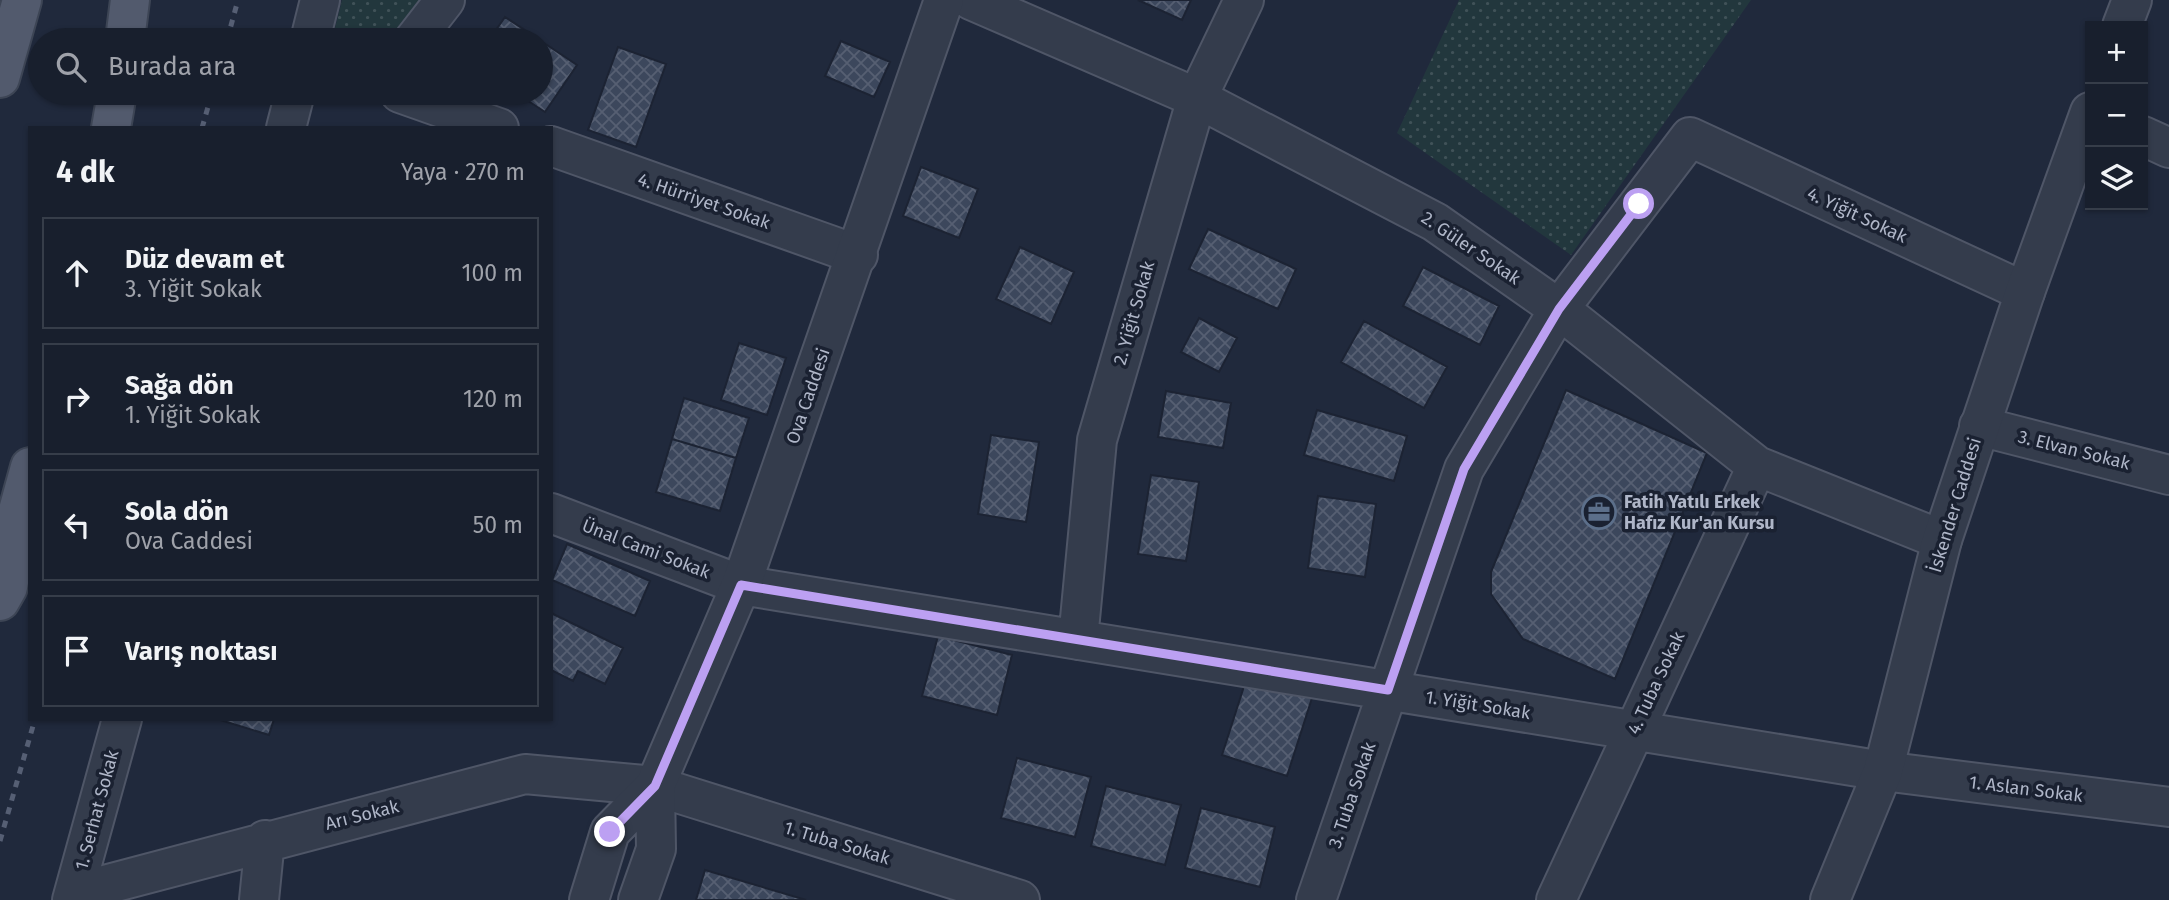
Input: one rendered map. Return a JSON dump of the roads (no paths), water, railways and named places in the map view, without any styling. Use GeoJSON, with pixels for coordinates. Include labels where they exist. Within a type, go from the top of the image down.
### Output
{"type":"FeatureCollection","features":[{"type":"Feature","properties":{"kind":"main road"},"geometry":{"type":"LineString","coordinates":[[0,78],[22,0]]}},
{"type":"Feature","properties":{"kind":"main road"},"geometry":{"type":"LineString","coordinates":[[126,28],[130,0]]}},
{"type":"Feature","properties":{"kind":"main road"},"geometry":{"type":"LineString","coordinates":[[111,126],[115,105]]}},
{"type":"Feature","properties":{"kind":"main road"},"geometry":{"type":"LineString","coordinates":[[0,601],[8,587],[13,560],[5,529],[28,472]]}},
{"type":"Feature","properties":{"kind":"street"},"geometry":{"type":"LineString","coordinates":[[313,28],[320,0]]}},
{"type":"Feature","properties":{"kind":"street"},"geometry":{"type":"LineString","coordinates":[[423,28],[445,0]]}},
{"type":"Feature","properties":{"kind":"street","name":"Ova Caddesi"},"geometry":{"type":"LineString","coordinates":[[589,900],[610,832],[655,786],[741,585],[858,255],[944,0]]}},
{"type":"Feature","properties":{"kind":"street","name":"2. Güler Sokak"},"geometry":{"type":"LineString","coordinates":[[971,0],[1197,98],[1435,222],[1559,309],[1757,466],[1942,540]]}},
{"type":"Feature","properties":{"kind":"street","name":"2. Yiğit Sokak"},"geometry":{"type":"LineString","coordinates":[[1078,640],[1097,440],[1197,98],[1244,0]]}},
{"type":"Feature","properties":{"kind":"street"},"geometry":{"type":"LineString","coordinates":[[287,126],[292,105]]}},
{"type":"Feature","properties":{"kind":"street"},"geometry":{"type":"LineString","coordinates":[[434,105],[493,126]]}},
{"type":"Feature","properties":{"kind":"street","name":"İskender Caddesi"},"geometry":{"type":"LineString","coordinates":[[1830,900],[1883,771],[1942,540],[2025,292],[2085,127]]}},
{"type":"Feature","properties":{"kind":"street","name":"3. Tuba Sokak"},"geometry":{"type":"LineString","coordinates":[[1316,900],[1464,469],[1559,309],[1690,137]]}},
{"type":"Feature","properties":{"kind":"street","name":"4. Yiğit Sokak"},"geometry":{"type":"LineString","coordinates":[[1690,137],[2025,292]]}},
{"type":"Feature","properties":{"kind":"street"},"geometry":{"type":"LineString","coordinates":[[2148,138],[2169,148]]}},
{"type":"Feature","properties":{"kind":"street","name":"4. Hürriyet Sokak"},"geometry":{"type":"LineString","coordinates":[[553,147],[858,255]]}},
{"type":"Feature","properties":{"kind":"street","name":"3. Elvan Sokak"},"geometry":{"type":"LineString","coordinates":[[1979,426],[2169,475]]}},
{"type":"Feature","properties":{"kind":"street","name":"4. Tuba Sokak"},"geometry":{"type":"LineString","coordinates":[[1556,900],[1757,466]]}},
{"type":"Feature","properties":{"kind":"street","name":"Ünal Cami Sokak"},"geometry":{"type":"LineString","coordinates":[[553,514],[741,585]]}},
{"type":"Feature","properties":{"kind":"street","name":"1. Yiğit Sokak"},"geometry":{"type":"LineString","coordinates":[[741,585],[1883,771]]}},
{"type":"Feature","properties":{"kind":"street","name":"1. Serhat Sokak"},"geometry":{"type":"LineString","coordinates":[[73,896],[121,721]]}},
{"type":"Feature","properties":{"kind":"street","name":"1. Aslan Sokak"},"geometry":{"type":"LineString","coordinates":[[1883,771],[2169,807]]}},
{"type":"Feature","properties":{"kind":"street","name":"Arı Sokak"},"geometry":{"type":"LineString","coordinates":[[73,896],[265,840],[525,774],[655,786]]}},
{"type":"Feature","properties":{"kind":"street","name":"Ova Caddesi"},"geometry":{"type":"LineString","coordinates":[[638,900],[656,849],[655,786]]}},
{"type":"Feature","properties":{"kind":"street","name":"1. Tuba Sokak"},"geometry":{"type":"LineString","coordinates":[[655,786],[981,894],[1020,900]]}},
{"type":"Feature","properties":{"kind":"street"},"geometry":{"type":"LineString","coordinates":[[259,900],[265,840]]}},
{"type":"Feature","properties":{"kind":"railway"},"geometry":{"type":"LineString","coordinates":[[230,28],[238,0]]}},
{"type":"Feature","properties":{"kind":"railway"},"geometry":{"type":"LineString","coordinates":[[203,126],[209,105]]}},
{"type":"Feature","properties":{"kind":"railway"},"geometry":{"type":"LineString","coordinates":[[0,841],[34,721]]}},
{"type":"Feature","properties":{"kind":"place","name":"Fatih Yatılı Erkek Hafız Kur'an Kursu"},"geometry":{"type":"Point","coordinates":[1599,512]}}]}
